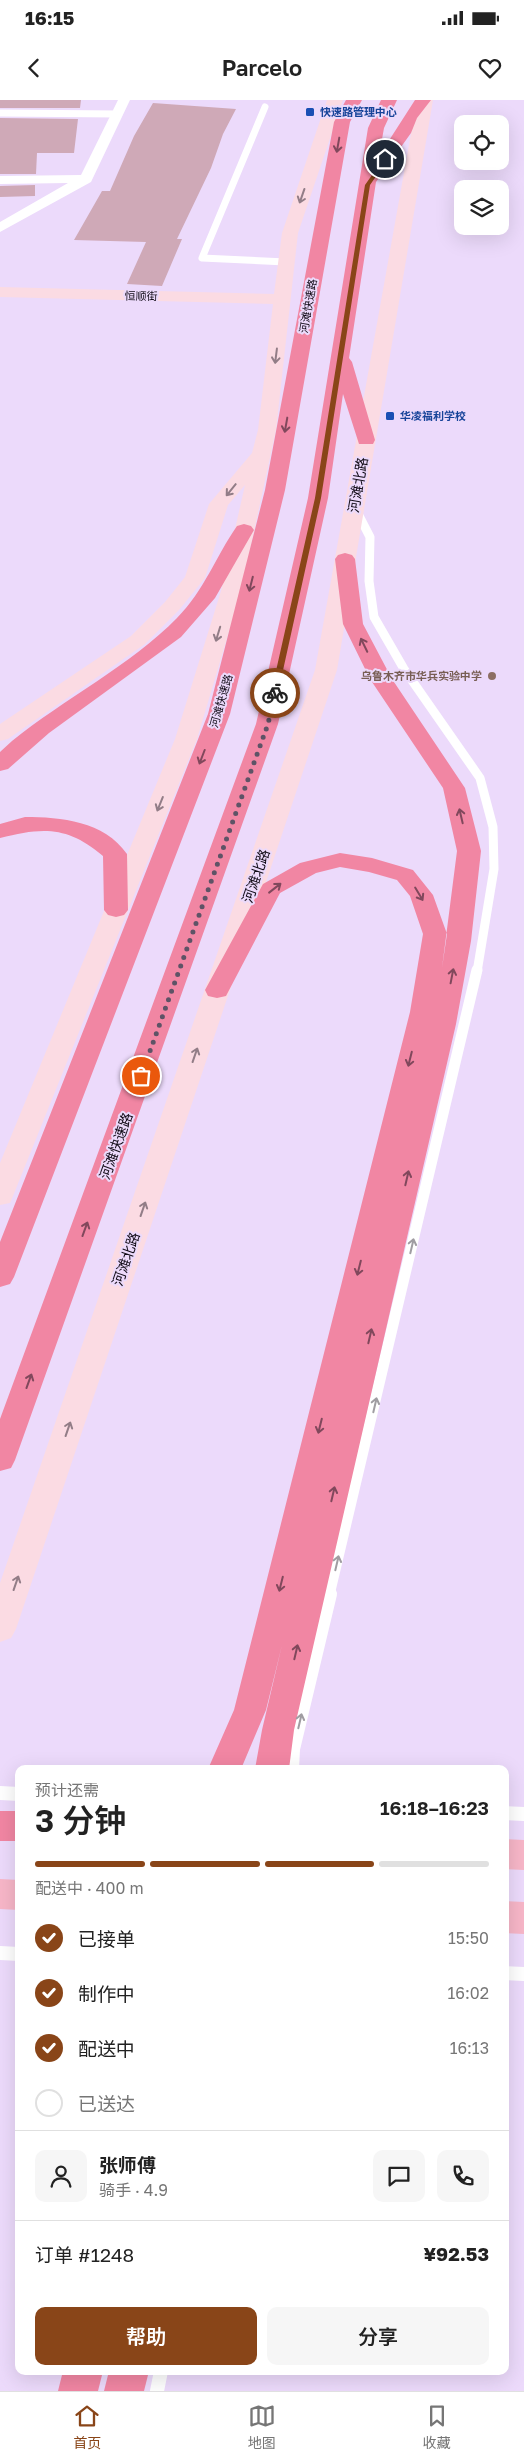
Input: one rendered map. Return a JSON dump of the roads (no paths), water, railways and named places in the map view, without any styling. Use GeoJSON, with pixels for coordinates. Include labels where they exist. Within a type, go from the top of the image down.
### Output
{"type":"FeatureCollection","features":[{"type":"Feature","properties":{"kind":"highway","name":"河滩快速路"},"geometry":{"type":"LineString","coordinates":[[0,1276],[219,714],[275,490],[342,122],[354,100]]}},
{"type":"Feature","properties":{"kind":"highway","name":"河滩快速路"},"geometry":{"type":"LineString","coordinates":[[0,1460],[268,724],[318,498],[376,128],[389,100]]}},
{"type":"Feature","properties":{"kind":"highway"},"geometry":{"type":"LineString","coordinates":[[367,185],[403,133],[410,117],[424,100]]}},
{"type":"Feature","properties":{"kind":"highway"},"geometry":{"type":"LineString","coordinates":[[267,430],[304,330]]}},
{"type":"Feature","properties":{"kind":"highway"},"geometry":{"type":"LineString","coordinates":[[341,355],[366,440]]}},
{"type":"Feature","properties":{"kind":"highway"},"geometry":{"type":"LineString","coordinates":[[0,764],[20,744],[104,686],[175,632],[211,591],[244,530]]}},
{"type":"Feature","properties":{"kind":"highway"},"geometry":{"type":"LineString","coordinates":[[226,1765],[250,1710],[432,1018],[459,941],[469,851],[454,788],[381,679],[353,624],[345,559]]}},
{"type":"Feature","properties":{"kind":"highway"},"geometry":{"type":"LineString","coordinates":[[0,831],[25,824],[59,824],[94,836],[115,854],[116,910]]}},
{"type":"Feature","properties":{"kind":"highway"},"geometry":{"type":"LineString","coordinates":[[217,990],[270,889],[308,868],[340,860],[372,865],[405,875],[421,895],[434,934],[432,1018],[278,1730],[273,1765]]}},
{"type":"Feature","properties":{"kind":"highway"},"geometry":{"type":"LineString","coordinates":[[78,2391],[82,2375]]}},
{"type":"Feature","properties":{"kind":"highway"},"geometry":{"type":"LineString","coordinates":[[124,2391],[128,2375]]}},
{"type":"Feature","properties":{"kind":"main road"},"geometry":{"type":"LineString","coordinates":[[0,1827],[15,1827]]}},
{"type":"Feature","properties":{"kind":"main road"},"geometry":{"type":"LineString","coordinates":[[509,1854],[524,1855]]}},
{"type":"Feature","properties":{"kind":"main road"},"geometry":{"type":"LineString","coordinates":[[0,1894],[15,1895]]}},
{"type":"Feature","properties":{"kind":"main road"},"geometry":{"type":"LineString","coordinates":[[509,1917],[524,1918]]}},
{"type":"Feature","properties":{"kind":"street"},"geometry":{"type":"LineString","coordinates":[[0,228],[86,179],[124,100]]}},
{"type":"Feature","properties":{"kind":"street"},"geometry":{"type":"LineString","coordinates":[[0,1196],[186,739],[231,591],[267,430],[290,233],[335,100]]}},
{"type":"Feature","properties":{"kind":"street","name":"河滩北路"},"geometry":{"type":"LineString","coordinates":[[0,1629],[326,670],[424,100]]}},
{"type":"Feature","properties":{"kind":"street"},"geometry":{"type":"LineString","coordinates":[[0,180],[86,179]]}},
{"type":"Feature","properties":{"kind":"street","name":"恒顺街"},"geometry":{"type":"LineString","coordinates":[[0,292],[282,302]]}},
{"type":"Feature","properties":{"kind":"street","name":"恒顺街"},"geometry":{"type":"LineString","coordinates":[[0,298],[282,302]]}},
{"type":"Feature","properties":{"kind":"street"},"geometry":{"type":"LineString","coordinates":[[0,734],[138,640],[172,606],[195,578],[219,504],[262,452]]}},
{"type":"Feature","properties":{"kind":"lane"},"geometry":{"type":"LineString","coordinates":[[265,106],[202,258],[286,262]]}},
{"type":"Feature","properties":{"kind":"lane"},"geometry":{"type":"LineString","coordinates":[[0,113],[117,114]]}},
{"type":"Feature","properties":{"kind":"lane"},"geometry":{"type":"LineString","coordinates":[[292,1765],[293,1749],[477,970],[494,868],[493,827],[480,778],[404,669],[374,617],[369,581],[370,537],[354,507]]}},
{"type":"Feature","properties":{"kind":"lane"},"geometry":{"type":"LineString","coordinates":[[0,1793],[15,1794]]}},
{"type":"Feature","properties":{"kind":"lane"},"geometry":{"type":"LineString","coordinates":[[509,1813],[524,1814]]}},
{"type":"Feature","properties":{"kind":"lane"},"geometry":{"type":"LineString","coordinates":[[0,1954],[15,1954]]}},
{"type":"Feature","properties":{"kind":"lane"},"geometry":{"type":"LineString","coordinates":[[509,1973],[524,1974]]}},
{"type":"Feature","properties":{"kind":"lane"},"geometry":{"type":"LineString","coordinates":[[157,2391],[160,2375]]}},
{"type":"Feature","properties":{"kind":"place","name":"快速路管理中心"},"geometry":{"type":"Point","coordinates":[310,112]}},
{"type":"Feature","properties":{"kind":"place","name":"华凌福利学校"},"geometry":{"type":"Point","coordinates":[390,416]}},
{"type":"Feature","properties":{"kind":"place","name":"乌鲁木齐市华兵实验中学"},"geometry":{"type":"Point","coordinates":[492,676]}}]}
